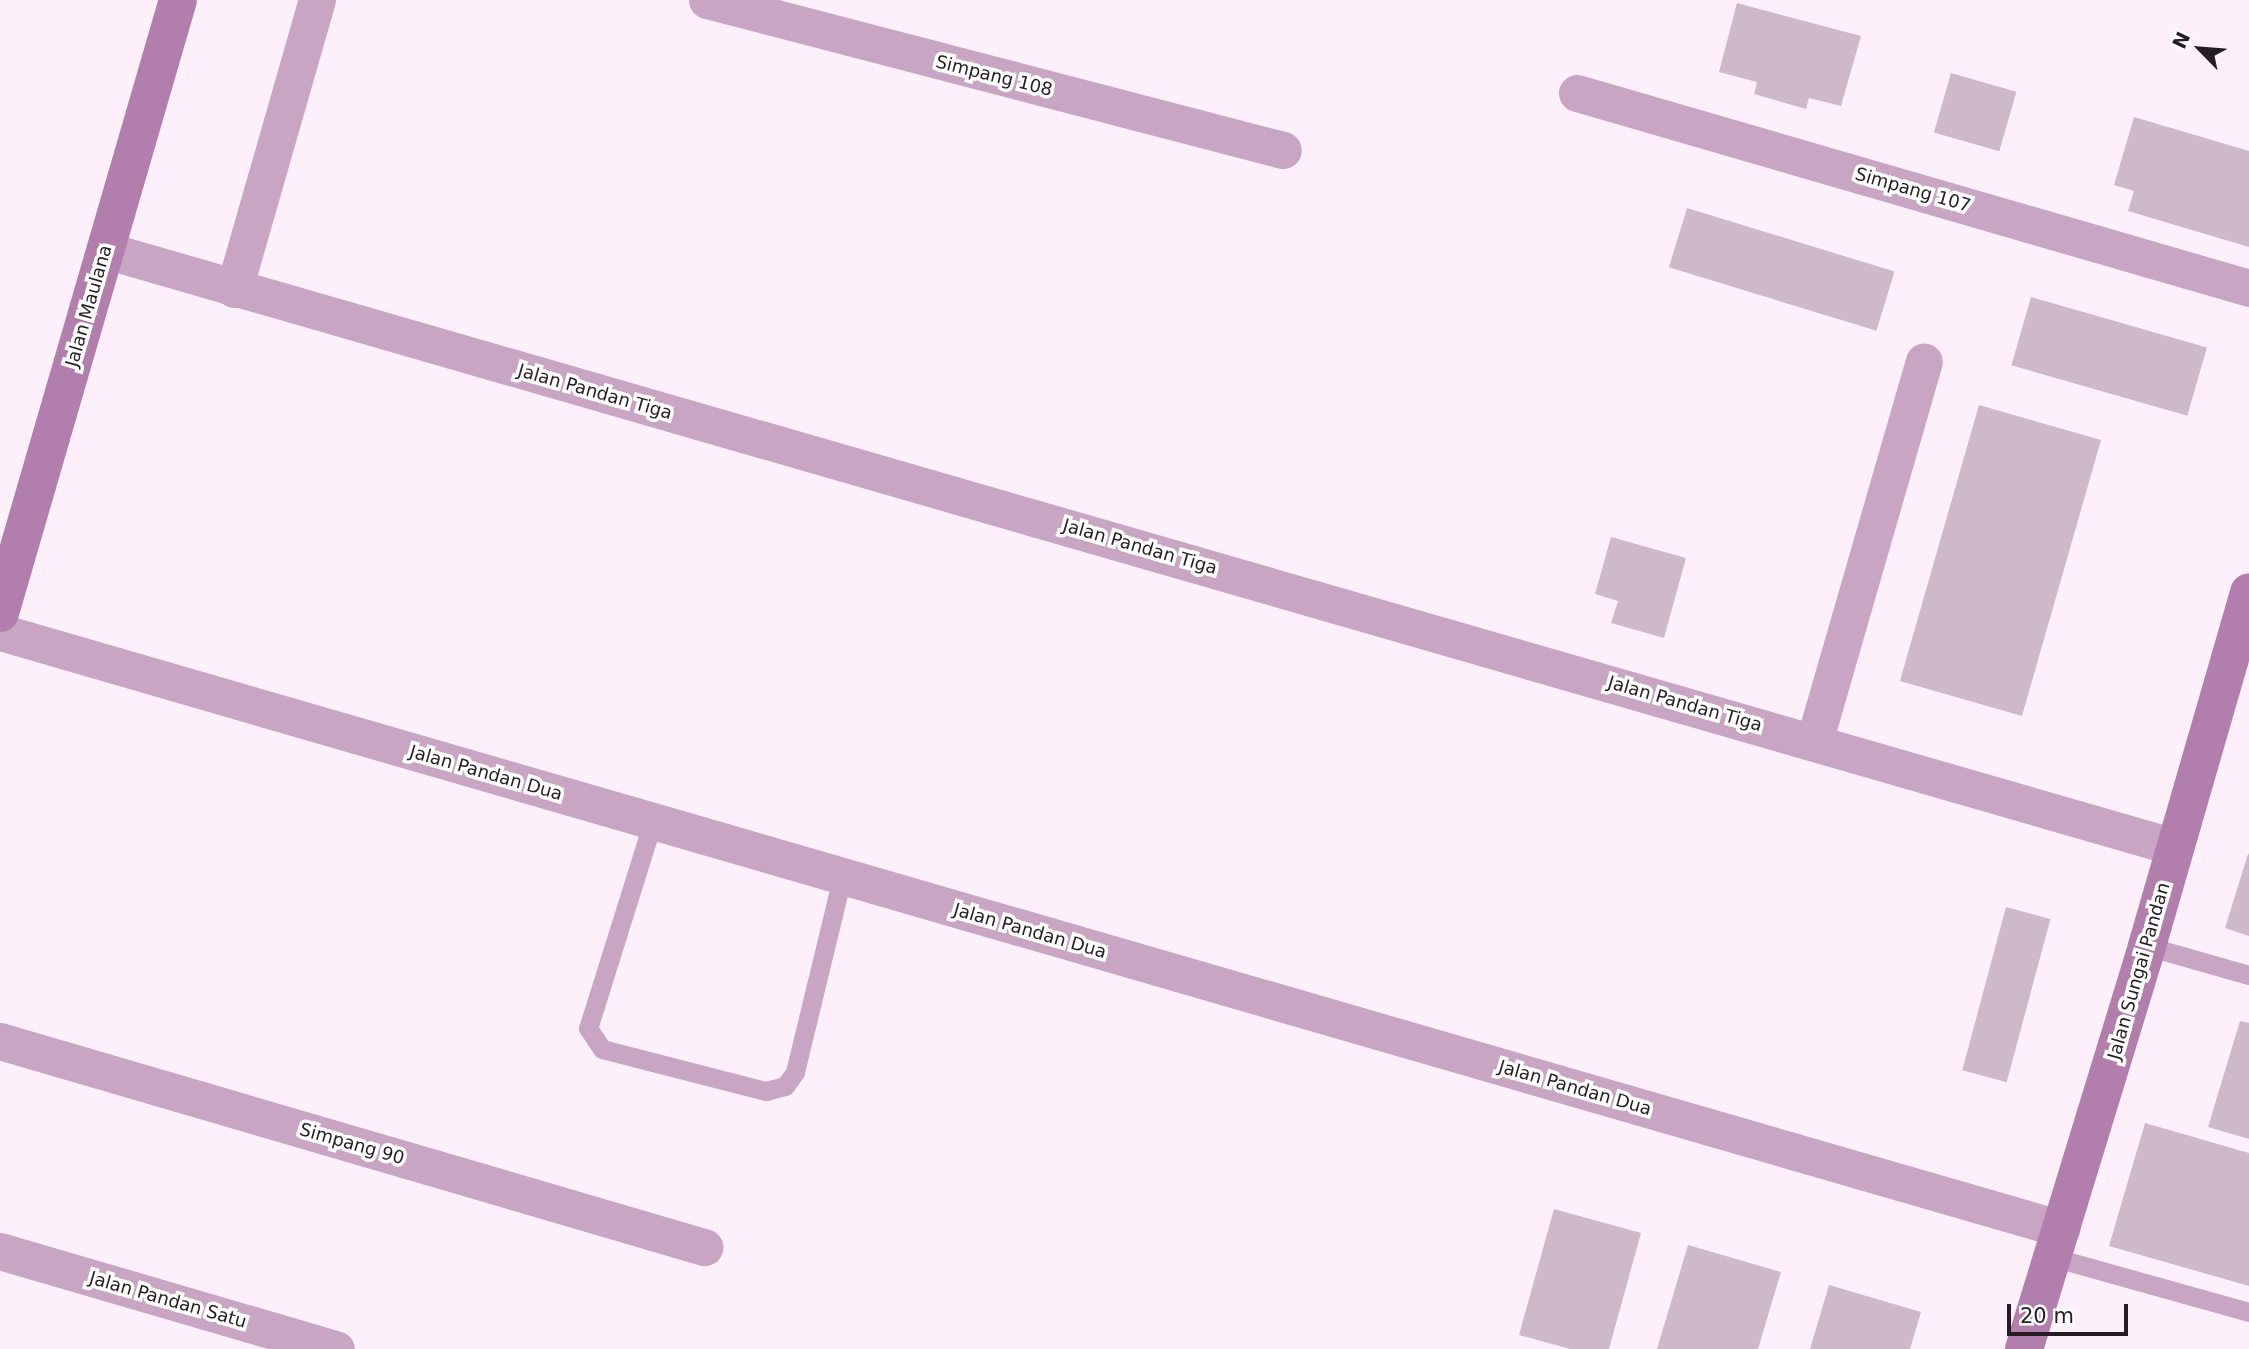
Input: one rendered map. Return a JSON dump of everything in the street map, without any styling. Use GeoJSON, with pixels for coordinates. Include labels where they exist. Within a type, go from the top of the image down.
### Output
{"type":"FeatureCollection","features":[{"type":"Feature","properties":{"kind":"street","name":"Jalan Maulana"},"geometry":{"type":"LineString","coordinates":[[0,612],[8,555],[105,250],[178,0]]}},
{"type":"Feature","properties":{"kind":"street"},"geometry":{"type":"LineString","coordinates":[[234,289],[317,0]]}},
{"type":"Feature","properties":{"kind":"street","name":"Simpang 108"},"geometry":{"type":"LineString","coordinates":[[707,0],[1283,150]]}},
{"type":"Feature","properties":{"kind":"street","name":"Simpang 107"},"geometry":{"type":"LineString","coordinates":[[1577,93],[2249,288]]}},
{"type":"Feature","properties":{"kind":"street","name":"Jalan Pandan Tiga"},"geometry":{"type":"LineString","coordinates":[[105,250],[2175,846]]}},
{"type":"Feature","properties":{"kind":"street"},"geometry":{"type":"LineString","coordinates":[[1814,742],[1924,362]]}},
{"type":"Feature","properties":{"kind":"street","name":"Jalan Sungai Pandan"},"geometry":{"type":"LineString","coordinates":[[2024,1349],[2175,846],[2239,665],[2249,592]]}},
{"type":"Feature","properties":{"kind":"street","name":"Jalan Pandan Dua"},"geometry":{"type":"LineString","coordinates":[[0,632],[842,877],[2057,1243]]}},
{"type":"Feature","properties":{"kind":"street","name":"Simpang 90"},"geometry":{"type":"LineString","coordinates":[[0,1041],[704,1247]]}},
{"type":"Feature","properties":{"kind":"street","name":"Jalan Pandan Satu"},"geometry":{"type":"LineString","coordinates":[[0,1251],[336,1349]]}},
{"type":"Feature","properties":{"kind":"lane"},"geometry":{"type":"LineString","coordinates":[[653,821],[589,1028],[602,1049],[766,1091],[785,1086],[795,1072],[842,877]]}},
{"type":"Feature","properties":{"kind":"lane"},"geometry":{"type":"LineString","coordinates":[[2147,946],[2249,975]]}},
{"type":"Feature","properties":{"kind":"lane"},"geometry":{"type":"LineString","coordinates":[[2057,1243],[2249,1312]]}},
{"type":"Feature","properties":{"kind":"building"},"geometry":{"type":"Polygon","coordinates":[[[1737,3],[1861,36],[1841,106],[1809,98],[1806,109],[1754,94],[1757,82],[1719,72],[1737,3]]]}},
{"type":"Feature","properties":{"kind":"building"},"geometry":{"type":"Polygon","coordinates":[[[1951,73],[2016,92],[1999,151],[1934,133],[1951,73]]]}},
{"type":"Feature","properties":{"kind":"building"},"geometry":{"type":"Polygon","coordinates":[[[2134,117],[2249,151],[2249,247],[2128,211],[2134,191],[2114,185],[2134,117]]]}},
{"type":"Feature","properties":{"kind":"building"},"geometry":{"type":"Polygon","coordinates":[[[1687,208],[1895,271],[1876,331],[1669,267],[1687,208]]]}},
{"type":"Feature","properties":{"kind":"building"},"geometry":{"type":"Polygon","coordinates":[[[2031,297],[2207,347],[2187,416],[2011,365],[2031,297]]]}},
{"type":"Feature","properties":{"kind":"building"},"geometry":{"type":"Polygon","coordinates":[[[1979,405],[2101,440],[2022,716],[1900,681],[1979,405]]]}},
{"type":"Feature","properties":{"kind":"building"},"geometry":{"type":"Polygon","coordinates":[[[1611,537],[1686,558],[1664,638],[1611,623],[1618,601],[1595,594],[1611,537]]]}},
{"type":"Feature","properties":{"kind":"building"},"geometry":{"type":"Polygon","coordinates":[[[2249,854],[2249,936],[2225,928],[2249,854]]]}},
{"type":"Feature","properties":{"kind":"building"},"geometry":{"type":"Polygon","coordinates":[[[2006,907],[2050,919],[2007,1082],[1962,1070],[2006,907]]]}},
{"type":"Feature","properties":{"kind":"building"},"geometry":{"type":"Polygon","coordinates":[[[2240,1021],[2249,1023],[2249,1139],[2208,1127],[2240,1021]]]}},
{"type":"Feature","properties":{"kind":"building"},"geometry":{"type":"Polygon","coordinates":[[[2145,1123],[2249,1153],[2249,1286],[2109,1246],[2145,1123]]]}},
{"type":"Feature","properties":{"kind":"building"},"geometry":{"type":"Polygon","coordinates":[[[1554,1209],[1641,1233],[1609,1349],[1570,1349],[1519,1335],[1554,1209]]]}},
{"type":"Feature","properties":{"kind":"building"},"geometry":{"type":"Polygon","coordinates":[[[1688,1245],[1781,1272],[1758,1349],[1657,1349],[1688,1245]]]}},
{"type":"Feature","properties":{"kind":"building"},"geometry":{"type":"Polygon","coordinates":[[[1829,1285],[1921,1312],[1910,1349],[1810,1349],[1829,1285]]]}}]}
